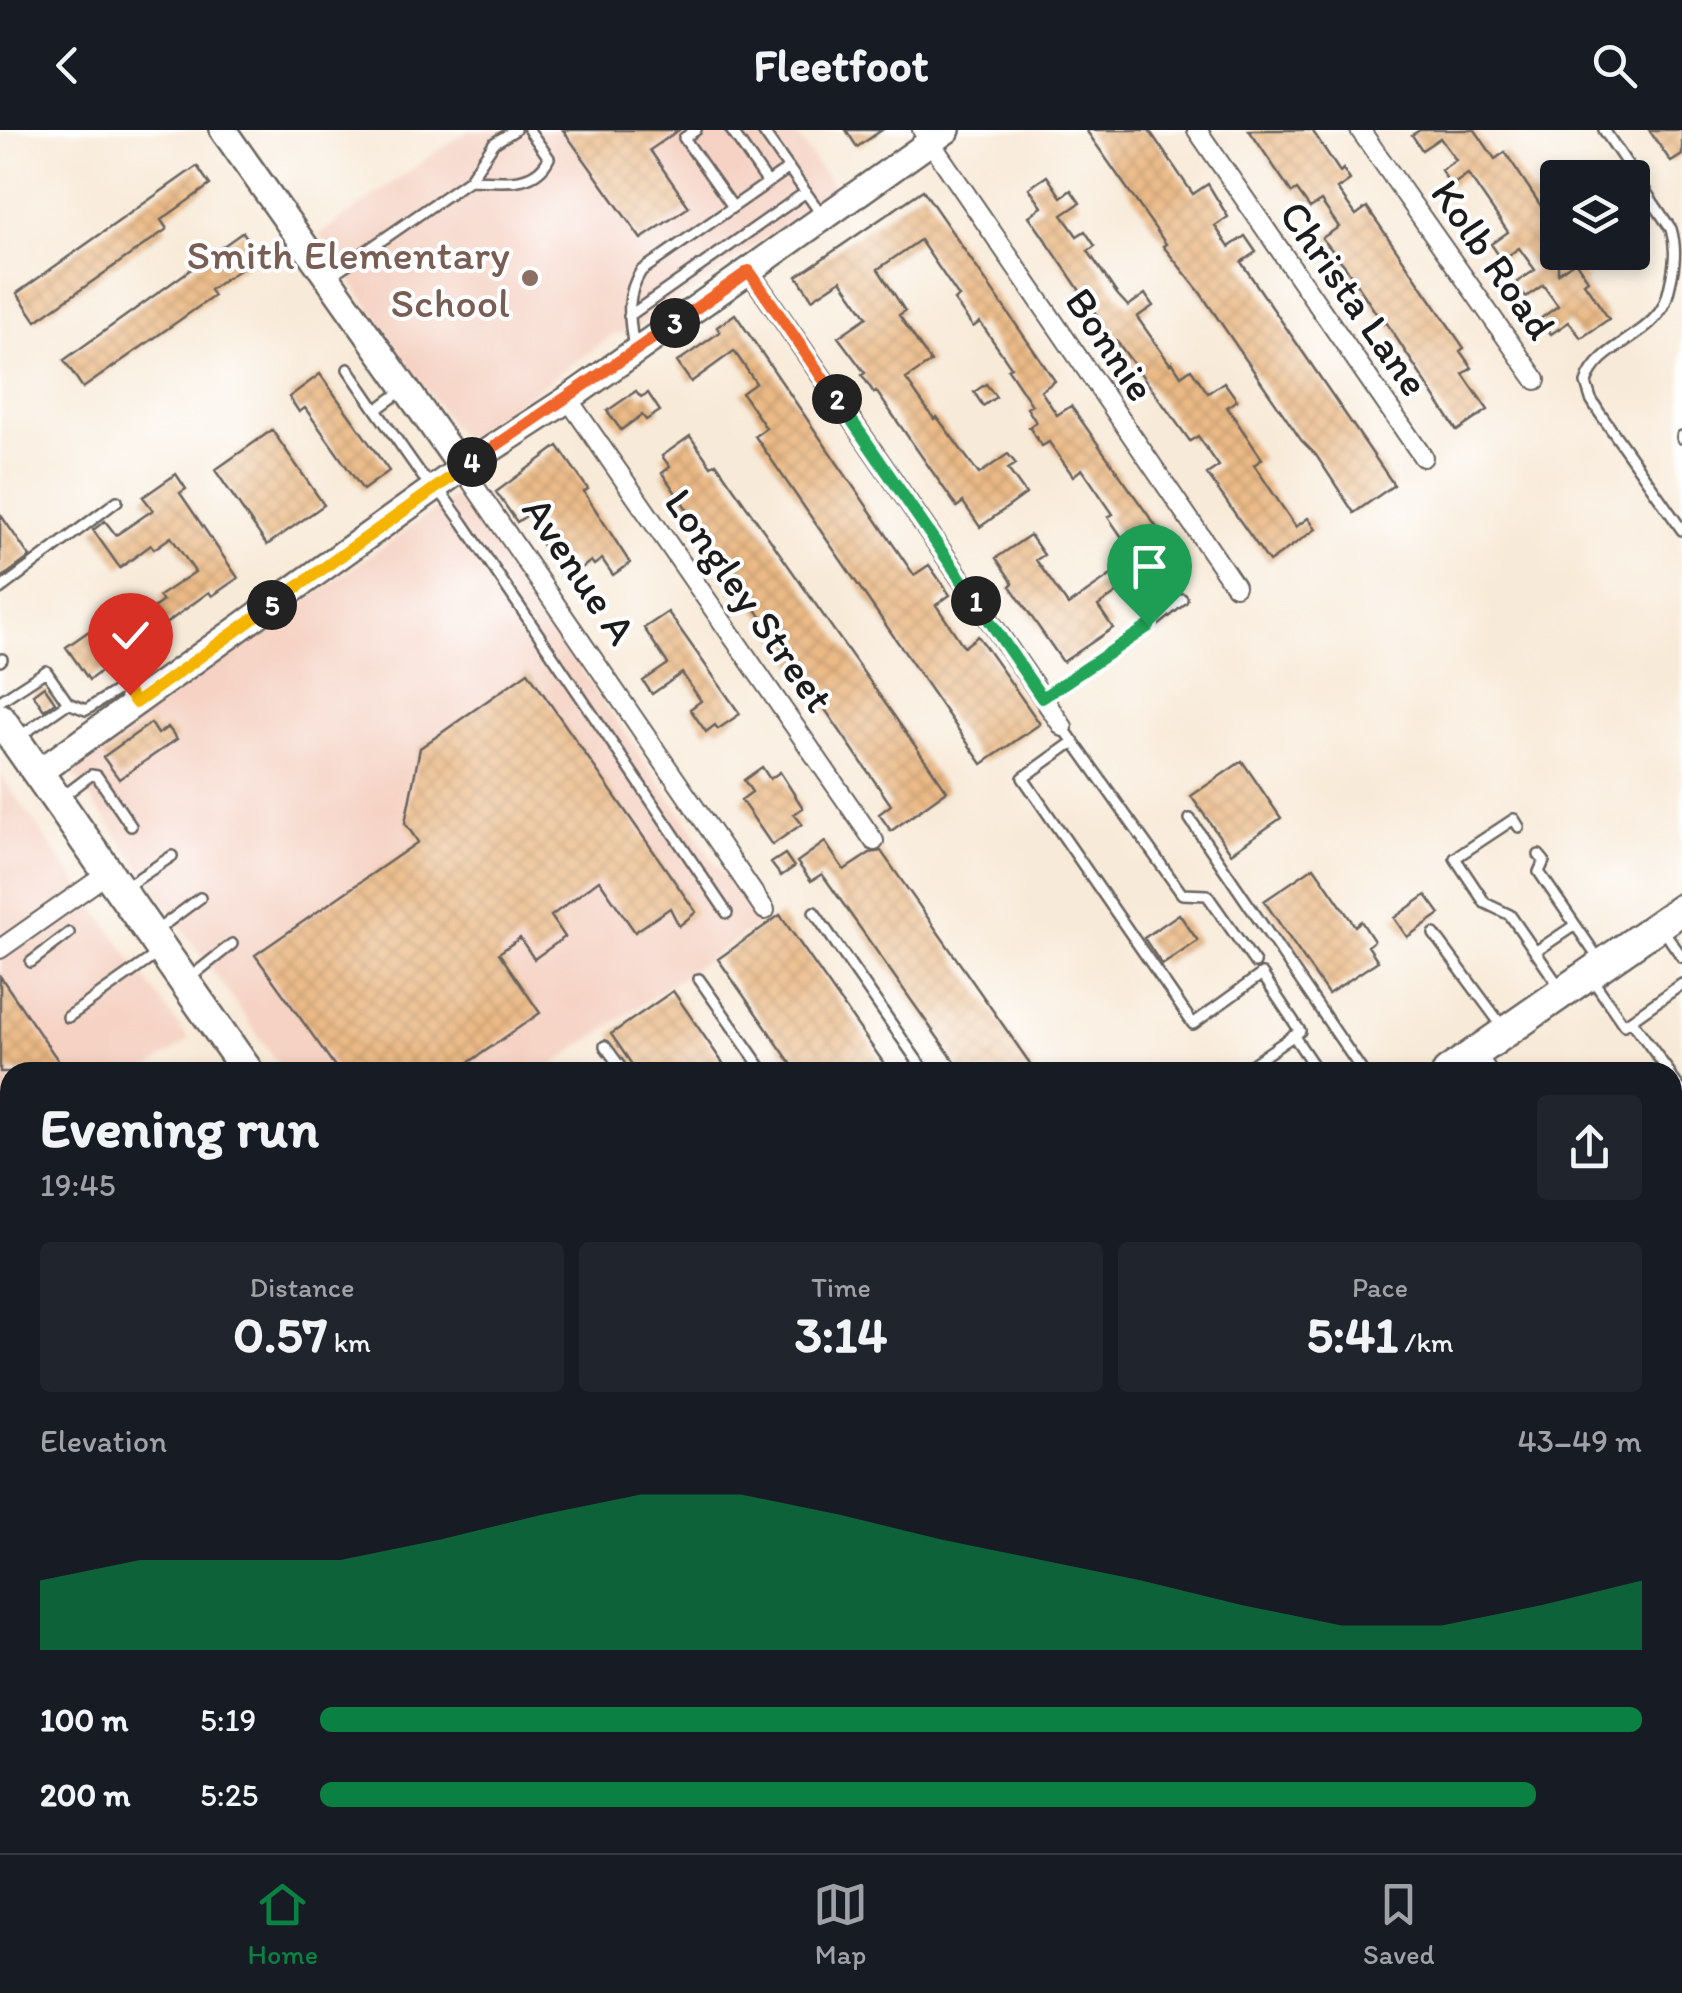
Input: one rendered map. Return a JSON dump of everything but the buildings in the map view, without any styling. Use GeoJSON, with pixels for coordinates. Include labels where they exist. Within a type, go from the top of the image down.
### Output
{"type":"FeatureCollection","features":[{"type":"Feature","properties":{"kind":"main road"},"geometry":{"type":"LineString","coordinates":[[7,729],[241,1062]]}},
{"type":"Feature","properties":{"kind":"main road"},"geometry":{"type":"LineString","coordinates":[[1482,1062],[1506,1032],[1670,917]]}},
{"type":"Feature","properties":{"kind":"street","name":"Christa Lane"},"geometry":{"type":"LineString","coordinates":[[1196,130],[1422,457]]}},
{"type":"Feature","properties":{"kind":"street","name":"Kolb Road"},"geometry":{"type":"LineString","coordinates":[[1360,130],[1536,380]]}},
{"type":"Feature","properties":{"kind":"street","name":"Avenue A"},"geometry":{"type":"LineString","coordinates":[[229,132],[765,910]]}},
{"type":"Feature","properties":{"kind":"street"},"geometry":{"type":"LineString","coordinates":[[38,773],[462,468],[568,399],[824,218],[933,134]]}},
{"type":"Feature","properties":{"kind":"street","name":"Bonnie"},"geometry":{"type":"LineString","coordinates":[[933,134],[1234,586]]}},
{"type":"Feature","properties":{"kind":"street"},"geometry":{"type":"LineString","coordinates":[[749,271],[1068,734]]}},
{"type":"Feature","properties":{"kind":"street","name":"Longley Street"},"geometry":{"type":"LineString","coordinates":[[568,399],[874,840]]}},
{"type":"Feature","properties":{"kind":"street"},"geometry":{"type":"LineString","coordinates":[[0,949],[114,882]]}},
{"type":"Feature","properties":{"kind":"lane"},"geometry":{"type":"LineString","coordinates":[[327,278],[469,180],[494,143],[515,130]]}},
{"type":"Feature","properties":{"kind":"lane"},"geometry":{"type":"LineString","coordinates":[[469,180],[515,181],[543,170],[548,158],[530,130]]}},
{"type":"Feature","properties":{"kind":"lane"},"geometry":{"type":"LineString","coordinates":[[696,130],[684,138],[733,207]]}},
{"type":"Feature","properties":{"kind":"lane"},"geometry":{"type":"LineString","coordinates":[[731,130],[768,183]]}},
{"type":"Feature","properties":{"kind":"lane"},"geometry":{"type":"LineString","coordinates":[[762,130],[824,218]]}},
{"type":"Feature","properties":{"kind":"lane"},"geometry":{"type":"LineString","coordinates":[[1604,130],[1672,230],[1678,259],[1660,312],[1596,364],[1586,383],[1599,412],[1682,530]]}},
{"type":"Feature","properties":{"kind":"lane"},"geometry":{"type":"LineString","coordinates":[[634,352],[630,288],[641,272],[789,168]]}},
{"type":"Feature","properties":{"kind":"lane"},"geometry":{"type":"LineString","coordinates":[[629,316],[806,192]]}},
{"type":"Feature","properties":{"kind":"lane"},"geometry":{"type":"LineString","coordinates":[[348,369],[424,477],[437,487],[727,912]]}},
{"type":"Feature","properties":{"kind":"lane"},"geometry":{"type":"LineString","coordinates":[[376,410],[406,389]]}},
{"type":"Feature","properties":{"kind":"lane"},"geometry":{"type":"LineString","coordinates":[[0,589],[117,501]]}},
{"type":"Feature","properties":{"kind":"lane"},"geometry":{"type":"LineString","coordinates":[[1042,698],[1182,599]]}},
{"type":"Feature","properties":{"kind":"lane"},"geometry":{"type":"LineString","coordinates":[[0,701],[46,671],[68,703],[86,710],[124,686],[136,703]]}},
{"type":"Feature","properties":{"kind":"lane"},"geometry":{"type":"LineString","coordinates":[[7,729],[68,703]]}},
{"type":"Feature","properties":{"kind":"lane"},"geometry":{"type":"LineString","coordinates":[[1255,963],[1207,895],[1182,894],[1068,734],[1023,778],[1194,1024],[1262,974],[1300,1031],[1255,1062]]}},
{"type":"Feature","properties":{"kind":"lane"},"geometry":{"type":"LineString","coordinates":[[57,800],[92,775],[97,776],[131,826]]}},
{"type":"Feature","properties":{"kind":"lane"},"geometry":{"type":"LineString","coordinates":[[1190,819],[1356,1062]]}},
{"type":"Feature","properties":{"kind":"lane"},"geometry":{"type":"LineString","coordinates":[[1520,827],[1514,820],[1454,858],[1485,903],[1510,915],[1563,992]]}},
{"type":"Feature","properties":{"kind":"lane"},"geometry":{"type":"LineString","coordinates":[[1539,855],[1544,861],[1539,872],[1576,925],[1624,1025],[1682,984]]}},
{"type":"Feature","properties":{"kind":"lane"},"geometry":{"type":"LineString","coordinates":[[114,882],[172,856]]}},
{"type":"Feature","properties":{"kind":"lane"},"geometry":{"type":"LineString","coordinates":[[68,1017],[157,942],[200,898]]}},
{"type":"Feature","properties":{"kind":"lane"},"geometry":{"type":"LineString","coordinates":[[814,912],[919,1062]]}},
{"type":"Feature","properties":{"kind":"lane"},"geometry":{"type":"LineString","coordinates":[[1670,917],[1682,957]]}},
{"type":"Feature","properties":{"kind":"lane"},"geometry":{"type":"LineString","coordinates":[[1535,952],[1576,925]]}},
{"type":"Feature","properties":{"kind":"lane"},"geometry":{"type":"LineString","coordinates":[[31,962],[69,933]]}},
{"type":"Feature","properties":{"kind":"lane"},"geometry":{"type":"LineString","coordinates":[[1434,934],[1506,1032]]}},
{"type":"Feature","properties":{"kind":"lane"},"geometry":{"type":"LineString","coordinates":[[184,982],[232,944]]}},
{"type":"Feature","properties":{"kind":"lane"},"geometry":{"type":"LineString","coordinates":[[699,979],[757,1062]]}},
{"type":"Feature","properties":{"kind":"lane"},"geometry":{"type":"LineString","coordinates":[[1631,1020],[1662,1062]]}},
{"type":"Feature","properties":{"kind":"lane"},"geometry":{"type":"LineString","coordinates":[[1293,1036],[1311,1062]]}},
{"type":"Feature","properties":{"kind":"lane"},"geometry":{"type":"LineString","coordinates":[[605,1046],[617,1062]]}},
{"type":"Feature","properties":{"kind":"shaded area","name":"Smith Elementary School"},"geometry":{"type":"Polygon","coordinates":[[[468,130],[793,130],[834,188],[651,322],[612,336],[463,441],[319,235],[468,130]]]}},
{"type":"Feature","properties":{"kind":"shaded area"},"geometry":{"type":"Polygon","coordinates":[[[459,493],[758,925],[557,1062],[277,1062],[69,768],[459,493]]]}},
{"type":"Feature","properties":{"kind":"shaded area"},"geometry":{"type":"Polygon","coordinates":[[[0,774],[189,1040],[157,1062],[0,1062],[0,774]]]}},
{"type":"Feature","properties":{"kind":"place","name":"Smith Elementary School"},"geometry":{"type":"Point","coordinates":[530,278]}},
{"type":"Feature","properties":{"kind":"route"},"geometry":{"type":"LineString","coordinates":[[130,695],[136,703],[462,468],[568,399],[749,271],[1042,698],[1149,626]]}}]}
